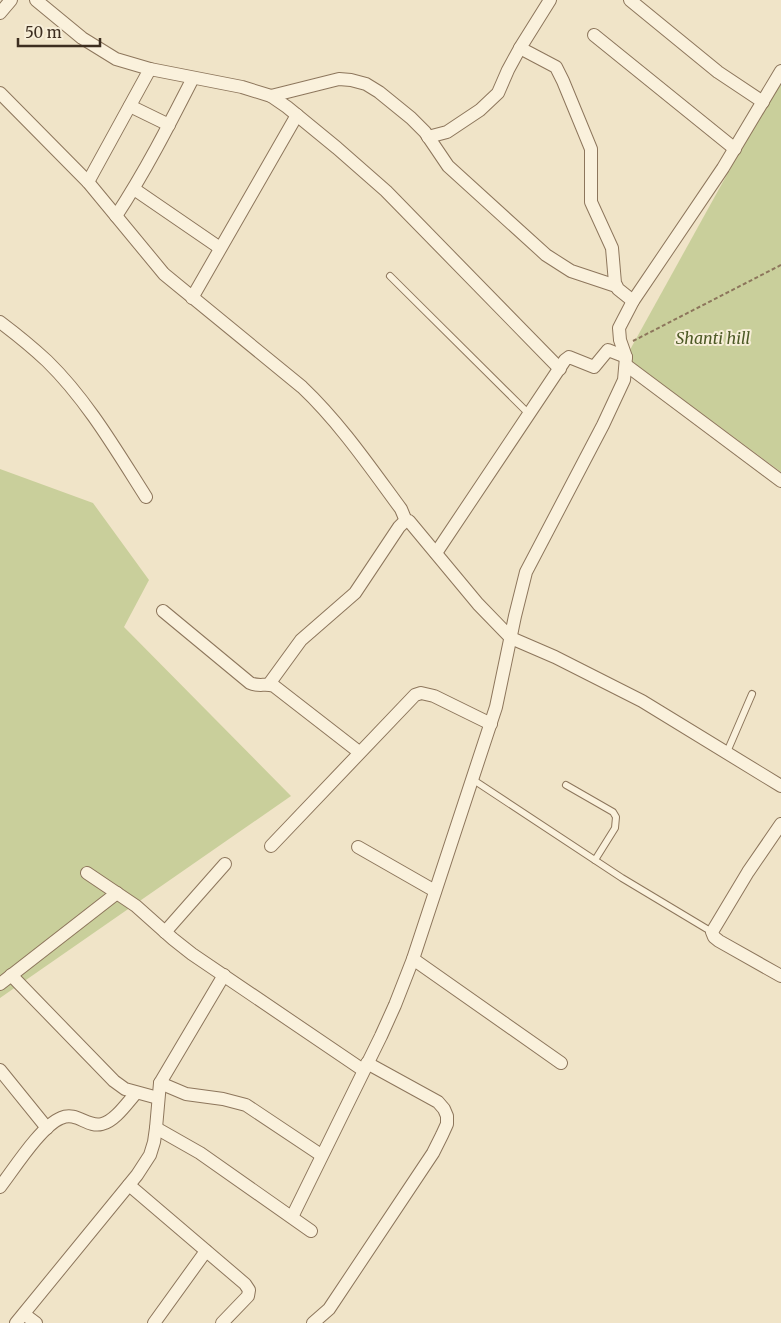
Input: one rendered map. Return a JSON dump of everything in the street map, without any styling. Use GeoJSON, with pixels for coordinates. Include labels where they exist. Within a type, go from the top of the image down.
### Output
{"type":"FeatureCollection","features":[{"type":"Feature","properties":{"kind":"street"},"geometry":{"type":"LineString","coordinates":[[0,13],[11,0]]}},
{"type":"Feature","properties":{"kind":"street"},"geometry":{"type":"LineString","coordinates":[[36,0],[82,38],[103,52],[127,63],[242,87],[271,96],[343,152],[386,191],[560,369]]}},
{"type":"Feature","properties":{"kind":"street"},"geometry":{"type":"LineString","coordinates":[[428,137],[447,132],[480,110],[498,93],[520,48],[550,0]]}},
{"type":"Feature","properties":{"kind":"street"},"geometry":{"type":"LineString","coordinates":[[630,0],[718,72],[763,102]]}},
{"type":"Feature","properties":{"kind":"street"},"geometry":{"type":"LineString","coordinates":[[594,35],[734,149]]}},
{"type":"Feature","properties":{"kind":"street"},"geometry":{"type":"LineString","coordinates":[[520,48],[556,67],[588,141],[592,156],[590,202],[612,248],[616,286]]}},
{"type":"Feature","properties":{"kind":"street"},"geometry":{"type":"LineString","coordinates":[[88,182],[150,69]]}},
{"type":"Feature","properties":{"kind":"street"},"geometry":{"type":"LineString","coordinates":[[292,1218],[395,1005],[413,959],[491,724],[502,682],[514,616],[526,572],[603,425],[620,388],[624,357],[618,334],[619,328],[634,300],[734,149],[781,71]]}},
{"type":"Feature","properties":{"kind":"street"},"geometry":{"type":"LineString","coordinates":[[116,216],[134,189],[192,78]]}},
{"type":"Feature","properties":{"kind":"street"},"geometry":{"type":"LineString","coordinates":[[271,96],[339,79],[358,81],[372,87],[411,118],[428,137],[448,166],[546,255],[571,271],[616,286],[634,300]]}},
{"type":"Feature","properties":{"kind":"street"},"geometry":{"type":"LineString","coordinates":[[0,93],[88,182],[156,266],[316,400],[336,422],[401,509],[406,521],[412,523],[478,604],[511,638],[642,701],[781,786]]}},
{"type":"Feature","properties":{"kind":"street"},"geometry":{"type":"LineString","coordinates":[[130,106],[169,125]]}},
{"type":"Feature","properties":{"kind":"street"},"geometry":{"type":"LineString","coordinates":[[192,298],[297,115]]}},
{"type":"Feature","properties":{"kind":"street"},"geometry":{"type":"LineString","coordinates":[[134,189],[220,248]]}},
{"type":"Feature","properties":{"kind":"street"},"geometry":{"type":"LineString","coordinates":[[0,322],[47,361],[64,379],[95,418],[146,497]]}},
{"type":"Feature","properties":{"kind":"street"},"geometry":{"type":"LineString","coordinates":[[436,553],[569,357],[594,367],[608,350],[624,357],[781,480]]}},
{"type":"Feature","properties":{"kind":"street"},"geometry":{"type":"LineString","coordinates":[[269,684],[301,640],[354,593],[399,527],[406,521]]}},
{"type":"Feature","properties":{"kind":"street"},"geometry":{"type":"LineString","coordinates":[[163,611],[250,683],[255,685],[269,684],[277,688],[359,752]]}},
{"type":"Feature","properties":{"kind":"street"},"geometry":{"type":"LineString","coordinates":[[271,846],[415,694],[421,693],[434,696],[491,724]]}},
{"type":"Feature","properties":{"kind":"street"},"geometry":{"type":"LineString","coordinates":[[781,824],[748,872],[712,932],[714,937],[720,941],[781,976]]}},
{"type":"Feature","properties":{"kind":"street"},"geometry":{"type":"LineString","coordinates":[[358,847],[435,892]]}},
{"type":"Feature","properties":{"kind":"street"},"geometry":{"type":"LineString","coordinates":[[165,932],[225,864]]}},
{"type":"Feature","properties":{"kind":"street"},"geometry":{"type":"LineString","coordinates":[[87,873],[136,906],[192,954],[365,1066],[438,1102],[444,1109],[447,1116],[447,1124],[433,1152],[334,1301],[322,1316],[312,1323]]}},
{"type":"Feature","properties":{"kind":"street"},"geometry":{"type":"LineString","coordinates":[[0,984],[117,893]]}},
{"type":"Feature","properties":{"kind":"street"},"geometry":{"type":"LineString","coordinates":[[413,959],[560,1063]]}},
{"type":"Feature","properties":{"kind":"street"},"geometry":{"type":"LineString","coordinates":[[11,975],[114,1081],[125,1089],[158,1098]]}},
{"type":"Feature","properties":{"kind":"street"},"geometry":{"type":"LineString","coordinates":[[36,1323],[20,1319],[138,1175],[150,1156],[156,1128],[160,1083],[224,975]]}},
{"type":"Feature","properties":{"kind":"street"},"geometry":{"type":"LineString","coordinates":[[0,1070],[46,1128]]}},
{"type":"Feature","properties":{"kind":"street"},"geometry":{"type":"LineString","coordinates":[[160,1083],[186,1094],[223,1099],[246,1105],[321,1155]]}},
{"type":"Feature","properties":{"kind":"street"},"geometry":{"type":"LineString","coordinates":[[0,1187],[46,1128],[56,1120],[64,1116],[73,1116],[93,1124],[102,1124],[111,1120],[136,1093]]}},
{"type":"Feature","properties":{"kind":"street"},"geometry":{"type":"LineString","coordinates":[[156,1128],[200,1153],[312,1231]]}},
{"type":"Feature","properties":{"kind":"street"},"geometry":{"type":"LineString","coordinates":[[129,1185],[236,1276],[249,1290],[248,1296],[222,1323]]}},
{"type":"Feature","properties":{"kind":"street"},"geometry":{"type":"LineString","coordinates":[[154,1323],[206,1251]]}},
{"type":"Feature","properties":{"kind":"lane"},"geometry":{"type":"LineString","coordinates":[[390,276],[529,414]]}},
{"type":"Feature","properties":{"kind":"lane"},"geometry":{"type":"LineString","coordinates":[[726,752],[752,694]]}},
{"type":"Feature","properties":{"kind":"lane"},"geometry":{"type":"LineString","coordinates":[[472,779],[595,860],[712,932]]}},
{"type":"Feature","properties":{"kind":"lane"},"geometry":{"type":"LineString","coordinates":[[566,785],[613,812],[616,817],[615,828],[595,860]]}},
{"type":"Feature","properties":{"kind":"path"},"geometry":{"type":"LineString","coordinates":[[624,357],[781,265]]}},
{"type":"Feature","properties":{"kind":"green space","name":"Shanti hill"},"geometry":{"type":"Polygon","coordinates":[[[781,77],[781,472],[626,357],[781,77]]]}},
{"type":"Feature","properties":{"kind":"green space"},"geometry":{"type":"Polygon","coordinates":[[[0,469],[93,503],[149,580],[124,627],[291,796],[0,998],[0,469]]]}}]}
